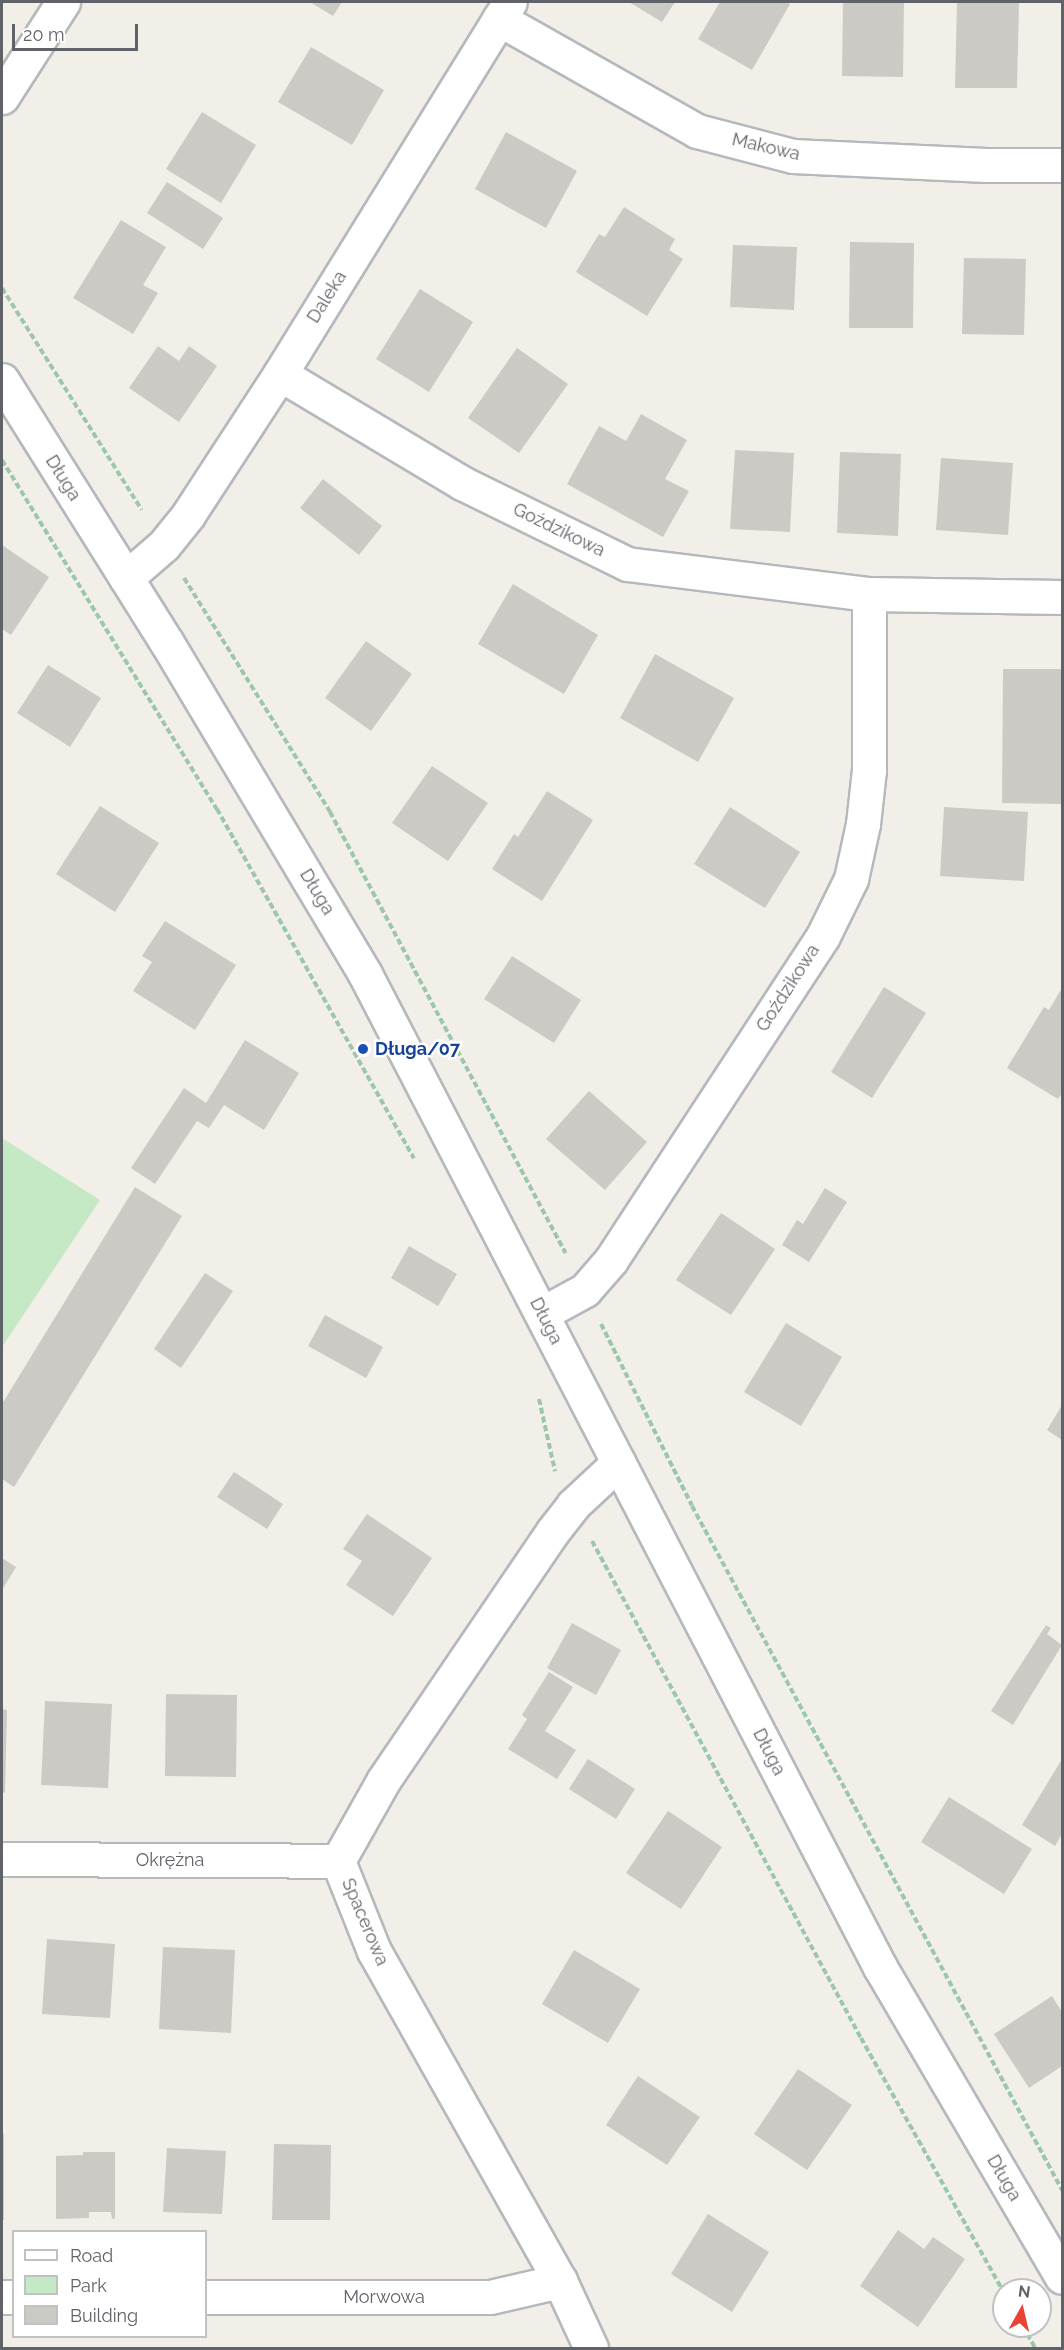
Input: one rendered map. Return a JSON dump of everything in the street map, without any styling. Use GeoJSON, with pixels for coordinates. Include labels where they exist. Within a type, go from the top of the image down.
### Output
{"type":"FeatureCollection","features":[{"type":"Feature","properties":{"kind":"street"},"geometry":{"type":"LineString","coordinates":[[2,97],[63,2]]}},
{"type":"Feature","properties":{"kind":"street","name":"Makowa"},"geometry":{"type":"LineString","coordinates":[[504,10],[698,131],[793,156],[986,165],[1062,165]]}},
{"type":"Feature","properties":{"kind":"street","name":"Daleka"},"geometry":{"type":"LineString","coordinates":[[126,578],[164,545],[188,515],[280,374],[504,10]]}},
{"type":"Feature","properties":{"kind":"street","name":"Goździkowa"},"geometry":{"type":"LineString","coordinates":[[280,374],[462,483],[627,564],[869,594],[1062,597]]}},
{"type":"Feature","properties":{"kind":"street","name":"Długa"},"geometry":{"type":"LineString","coordinates":[[2,380],[126,578],[366,974],[880,1967],[1062,2277]]}},
{"type":"Feature","properties":{"kind":"street","name":"Goździkowa"},"geometry":{"type":"LineString","coordinates":[[543,1313],[585,1290],[610,1260],[823,936],[851,879],[863,824],[869,770],[869,594]]}},
{"type":"Feature","properties":{"kind":"street","name":"Spacerowa"},"geometry":{"type":"LineString","coordinates":[[591,2349],[560,2281],[374,1951],[338,1861],[383,1781],[573,1505],[618,1463]]}},
{"type":"Feature","properties":{"kind":"street","name":"Okrężna"},"geometry":{"type":"LineString","coordinates":[[2,1859],[338,1861]]}},
{"type":"Feature","properties":{"kind":"street","name":"Morwowa"},"geometry":{"type":"LineString","coordinates":[[207,2297],[490,2297],[560,2281]]}},
{"type":"Feature","properties":{"kind":"path"},"geometry":{"type":"LineString","coordinates":[[2,460],[217,809],[418,1166]]}},
{"type":"Feature","properties":{"kind":"path"},"geometry":{"type":"LineString","coordinates":[[538,1394],[555,1470],[573,1505],[856,2027],[996,2278]]}},
{"type":"Feature","properties":{"kind":"green space"},"geometry":{"type":"Polygon","coordinates":[[[2,1138],[100,1200],[2,1347],[2,1138]]]}},
{"type":"Feature","properties":{"kind":"building"},"geometry":{"type":"Polygon","coordinates":[[[310,2],[342,2],[333,16],[310,2]]]}},
{"type":"Feature","properties":{"kind":"building"},"geometry":{"type":"Polygon","coordinates":[[[629,2],[675,2],[662,22],[629,2]]]}},
{"type":"Feature","properties":{"kind":"building"},"geometry":{"type":"Polygon","coordinates":[[[720,2],[785,2],[790,4],[752,70],[698,39],[720,2]]]}},
{"type":"Feature","properties":{"kind":"building"},"geometry":{"type":"Polygon","coordinates":[[[843,2],[904,2],[903,77],[842,76],[843,2]]]}},
{"type":"Feature","properties":{"kind":"building"},"geometry":{"type":"Polygon","coordinates":[[[957,2],[1019,2],[1017,88],[955,88],[957,2]]]}},
{"type":"Feature","properties":{"kind":"building"},"geometry":{"type":"Polygon","coordinates":[[[311,47],[384,90],[352,145],[278,102],[311,47]]]}},
{"type":"Feature","properties":{"kind":"building"},"geometry":{"type":"Polygon","coordinates":[[[202,112],[256,145],[221,203],[166,169],[202,112]]]}},
{"type":"Feature","properties":{"kind":"building"},"geometry":{"type":"Polygon","coordinates":[[[506,132],[577,171],[546,228],[475,189],[506,132]]]}},
{"type":"Feature","properties":{"kind":"building"},"geometry":{"type":"Polygon","coordinates":[[[167,182],[223,218],[203,249],[147,213],[167,182]]]}},
{"type":"Feature","properties":{"kind":"building"},"geometry":{"type":"Polygon","coordinates":[[[624,207],[675,239],[669,250],[683,259],[647,316],[576,272],[599,234],[605,237],[624,207]]]}},
{"type":"Feature","properties":{"kind":"building"},"geometry":{"type":"Polygon","coordinates":[[[121,220],[166,247],[143,285],[158,293],[133,334],[73,298],[121,220]]]}},
{"type":"Feature","properties":{"kind":"building"},"geometry":{"type":"Polygon","coordinates":[[[850,242],[914,243],[913,328],[849,328],[850,242]]]}},
{"type":"Feature","properties":{"kind":"building"},"geometry":{"type":"Polygon","coordinates":[[[733,245],[797,247],[794,310],[730,307],[733,245]]]}},
{"type":"Feature","properties":{"kind":"building"},"geometry":{"type":"Polygon","coordinates":[[[964,258],[1026,259],[1024,335],[962,334],[964,258]]]}},
{"type":"Feature","properties":{"kind":"building"},"geometry":{"type":"Polygon","coordinates":[[[420,289],[473,322],[429,392],[376,359],[420,289]]]}},
{"type":"Feature","properties":{"kind":"building"},"geometry":{"type":"Polygon","coordinates":[[[158,346],[179,361],[189,346],[217,366],[179,422],[129,388],[158,346]]]}},
{"type":"Feature","properties":{"kind":"building"},"geometry":{"type":"Polygon","coordinates":[[[517,348],[568,384],[519,453],[468,418],[517,348]]]}},
{"type":"Feature","properties":{"kind":"building"},"geometry":{"type":"Polygon","coordinates":[[[641,414],[687,440],[665,479],[689,491],[663,537],[567,484],[599,426],[626,441],[641,414]]]}},
{"type":"Feature","properties":{"kind":"building"},"geometry":{"type":"Polygon","coordinates":[[[735,450],[794,453],[790,532],[730,529],[735,450]]]}},
{"type":"Feature","properties":{"kind":"building"},"geometry":{"type":"Polygon","coordinates":[[[840,452],[901,454],[898,536],[837,533],[840,452]]]}},
{"type":"Feature","properties":{"kind":"building"},"geometry":{"type":"Polygon","coordinates":[[[941,458],[1013,463],[1008,535],[936,530],[941,458]]]}},
{"type":"Feature","properties":{"kind":"building"},"geometry":{"type":"Polygon","coordinates":[[[323,479],[382,526],[359,555],[300,508],[323,479]]]}},
{"type":"Feature","properties":{"kind":"building"},"geometry":{"type":"Polygon","coordinates":[[[2,545],[49,577],[11,635],[2,629],[2,545]]]}},
{"type":"Feature","properties":{"kind":"building"},"geometry":{"type":"Polygon","coordinates":[[[513,584],[598,635],[564,694],[478,644],[513,584]]]}},
{"type":"Feature","properties":{"kind":"building"},"geometry":{"type":"Polygon","coordinates":[[[366,641],[412,674],[371,731],[325,698],[366,641]]]}},
{"type":"Feature","properties":{"kind":"building"},"geometry":{"type":"Polygon","coordinates":[[[655,654],[734,698],[698,762],[620,718],[655,654]]]}},
{"type":"Feature","properties":{"kind":"building"},"geometry":{"type":"Polygon","coordinates":[[[48,665],[101,698],[70,747],[17,713],[48,665]]]}},
{"type":"Feature","properties":{"kind":"building"},"geometry":{"type":"Polygon","coordinates":[[[1003,669],[1062,669],[1062,804],[1002,803],[1003,669]]]}},
{"type":"Feature","properties":{"kind":"building"},"geometry":{"type":"Polygon","coordinates":[[[432,766],[488,803],[448,861],[392,823],[432,766]]]}},
{"type":"Feature","properties":{"kind":"building"},"geometry":{"type":"Polygon","coordinates":[[[547,791],[593,820],[542,901],[492,869],[514,834],[518,837],[547,791]]]}},
{"type":"Feature","properties":{"kind":"building"},"geometry":{"type":"Polygon","coordinates":[[[100,806],[159,843],[115,912],[56,874],[100,806]]]}},
{"type":"Feature","properties":{"kind":"building"},"geometry":{"type":"Polygon","coordinates":[[[730,807],[800,852],[765,908],[694,864],[730,807]]]}},
{"type":"Feature","properties":{"kind":"building"},"geometry":{"type":"Polygon","coordinates":[[[944,807],[1028,812],[1024,881],[940,876],[944,807]]]}},
{"type":"Feature","properties":{"kind":"building"},"geometry":{"type":"Polygon","coordinates":[[[165,921],[236,965],[195,1030],[133,991],[152,962],[142,956],[165,921]]]}},
{"type":"Feature","properties":{"kind":"building"},"geometry":{"type":"Polygon","coordinates":[[[512,956],[581,1000],[554,1043],[484,999],[512,956]]]}},
{"type":"Feature","properties":{"kind":"building"},"geometry":{"type":"Polygon","coordinates":[[[884,987],[926,1013],[872,1098],[831,1072],[884,987]]]}},
{"type":"Feature","properties":{"kind":"building"},"geometry":{"type":"Polygon","coordinates":[[[1062,988],[1062,1093],[1058,1099],[1007,1068],[1044,1007],[1049,1010],[1062,988]]]}},
{"type":"Feature","properties":{"kind":"building"},"geometry":{"type":"Polygon","coordinates":[[[245,1040],[299,1073],[264,1130],[224,1105],[209,1128],[197,1121],[155,1184],[131,1168],[184,1088],[206,1103],[245,1040]]]}},
{"type":"Feature","properties":{"kind":"building"},"geometry":{"type":"Polygon","coordinates":[[[589,1091],[647,1142],[605,1190],[546,1139],[589,1091]]]}},
{"type":"Feature","properties":{"kind":"building"},"geometry":{"type":"Polygon","coordinates":[[[135,1187],[182,1216],[14,1487],[2,1479],[2,1404],[135,1187]]]}},
{"type":"Feature","properties":{"kind":"building"},"geometry":{"type":"Polygon","coordinates":[[[825,1188],[847,1202],[809,1262],[782,1245],[797,1220],[803,1224],[825,1188]]]}},
{"type":"Feature","properties":{"kind":"building"},"geometry":{"type":"Polygon","coordinates":[[[721,1213],[775,1249],[731,1315],[676,1280],[721,1213]]]}},
{"type":"Feature","properties":{"kind":"building"},"geometry":{"type":"Polygon","coordinates":[[[409,1246],[457,1274],[438,1306],[391,1278],[409,1246]]]}},
{"type":"Feature","properties":{"kind":"building"},"geometry":{"type":"Polygon","coordinates":[[[205,1273],[233,1291],[181,1368],[154,1349],[205,1273]]]}},
{"type":"Feature","properties":{"kind":"building"},"geometry":{"type":"Polygon","coordinates":[[[325,1315],[383,1347],[366,1378],[308,1346],[325,1315]]]}},
{"type":"Feature","properties":{"kind":"building"},"geometry":{"type":"Polygon","coordinates":[[[786,1323],[842,1357],[801,1426],[744,1392],[786,1323]]]}},
{"type":"Feature","properties":{"kind":"building"},"geometry":{"type":"Polygon","coordinates":[[[1062,1405],[1062,1440],[1047,1430],[1062,1405]]]}},
{"type":"Feature","properties":{"kind":"building"},"geometry":{"type":"Polygon","coordinates":[[[234,1472],[283,1504],[267,1529],[217,1497],[234,1472]]]}},
{"type":"Feature","properties":{"kind":"building"},"geometry":{"type":"Polygon","coordinates":[[[367,1514],[432,1558],[393,1616],[346,1585],[362,1561],[343,1549],[367,1514]]]}},
{"type":"Feature","properties":{"kind":"building"},"geometry":{"type":"Polygon","coordinates":[[[2,1558],[16,1567],[2,1590],[2,1558]]]}},
{"type":"Feature","properties":{"kind":"building"},"geometry":{"type":"Polygon","coordinates":[[[572,1623],[621,1650],[596,1695],[547,1668],[572,1623]]]}},
{"type":"Feature","properties":{"kind":"building"},"geometry":{"type":"Polygon","coordinates":[[[1046,1625],[1051,1628],[1047,1634],[1062,1645],[1013,1725],[991,1711],[1046,1625]]]}},
{"type":"Feature","properties":{"kind":"building"},"geometry":{"type":"Polygon","coordinates":[[[549,1672],[573,1687],[545,1731],[576,1750],[557,1779],[508,1749],[527,1719],[522,1715],[549,1672]]]}},
{"type":"Feature","properties":{"kind":"building"},"geometry":{"type":"Polygon","coordinates":[[[166,1694],[237,1695],[236,1777],[165,1776],[166,1694]]]}},
{"type":"Feature","properties":{"kind":"building"},"geometry":{"type":"Polygon","coordinates":[[[45,1701],[112,1704],[108,1788],[41,1785],[45,1701]]]}},
{"type":"Feature","properties":{"kind":"building"},"geometry":{"type":"Polygon","coordinates":[[[2,1709],[7,1710],[5,1793],[2,1792],[2,1709]]]}},
{"type":"Feature","properties":{"kind":"building"},"geometry":{"type":"Polygon","coordinates":[[[588,1759],[635,1789],[616,1819],[569,1789],[588,1759]]]}},
{"type":"Feature","properties":{"kind":"building"},"geometry":{"type":"Polygon","coordinates":[[[1062,1759],[1062,1834],[1055,1846],[1022,1825],[1062,1759]]]}},
{"type":"Feature","properties":{"kind":"building"},"geometry":{"type":"Polygon","coordinates":[[[949,1797],[1032,1849],[1004,1894],[921,1842],[949,1797]]]}},
{"type":"Feature","properties":{"kind":"building"},"geometry":{"type":"Polygon","coordinates":[[[668,1811],[722,1847],[681,1909],[626,1873],[668,1811]]]}},
{"type":"Feature","properties":{"kind":"building"},"geometry":{"type":"Polygon","coordinates":[[[47,1939],[115,1944],[110,2018],[42,2014],[47,1939]]]}},
{"type":"Feature","properties":{"kind":"building"},"geometry":{"type":"Polygon","coordinates":[[[163,1947],[235,1950],[231,2033],[159,2029],[163,1947]]]}},
{"type":"Feature","properties":{"kind":"building"},"geometry":{"type":"Polygon","coordinates":[[[574,1950],[640,1989],[608,2043],[542,2004],[574,1950]]]}},
{"type":"Feature","properties":{"kind":"building"},"geometry":{"type":"Polygon","coordinates":[[[1052,1996],[1062,2012],[1062,2066],[1029,2088],[994,2034],[1052,1996]]]}},
{"type":"Feature","properties":{"kind":"building"},"geometry":{"type":"Polygon","coordinates":[[[798,2069],[852,2105],[807,2170],[754,2134],[798,2069]]]}},
{"type":"Feature","properties":{"kind":"building"},"geometry":{"type":"Polygon","coordinates":[[[638,2076],[700,2117],[667,2165],[606,2125],[638,2076]]]}},
{"type":"Feature","properties":{"kind":"building"},"geometry":{"type":"Polygon","coordinates":[[[2,2134],[4,2134],[4,2220],[2,2220],[2,2134]]]}},
{"type":"Feature","properties":{"kind":"building"},"geometry":{"type":"Polygon","coordinates":[[[274,2144],[331,2145],[330,2220],[272,2220],[274,2144]]]}},
{"type":"Feature","properties":{"kind":"building"},"geometry":{"type":"Polygon","coordinates":[[[167,2148],[226,2151],[222,2214],[163,2212],[167,2148]]]}},
{"type":"Feature","properties":{"kind":"building"},"geometry":{"type":"Polygon","coordinates":[[[83,2152],[115,2152],[115,2218],[112,2219],[111,2212],[89,2212],[89,2218],[56,2219],[56,2156],[83,2155],[83,2152]]]}},
{"type":"Feature","properties":{"kind":"building"},"geometry":{"type":"Polygon","coordinates":[[[708,2214],[769,2252],[732,2312],[671,2274],[708,2214]]]}},
{"type":"Feature","properties":{"kind":"building"},"geometry":{"type":"Polygon","coordinates":[[[898,2230],[924,2249],[933,2237],[965,2259],[918,2327],[860,2286],[898,2230]]]}},
{"type":"Feature","properties":{"kind":"place","name":"Długa/07"},"geometry":{"type":"Point","coordinates":[363,1049]}}]}
